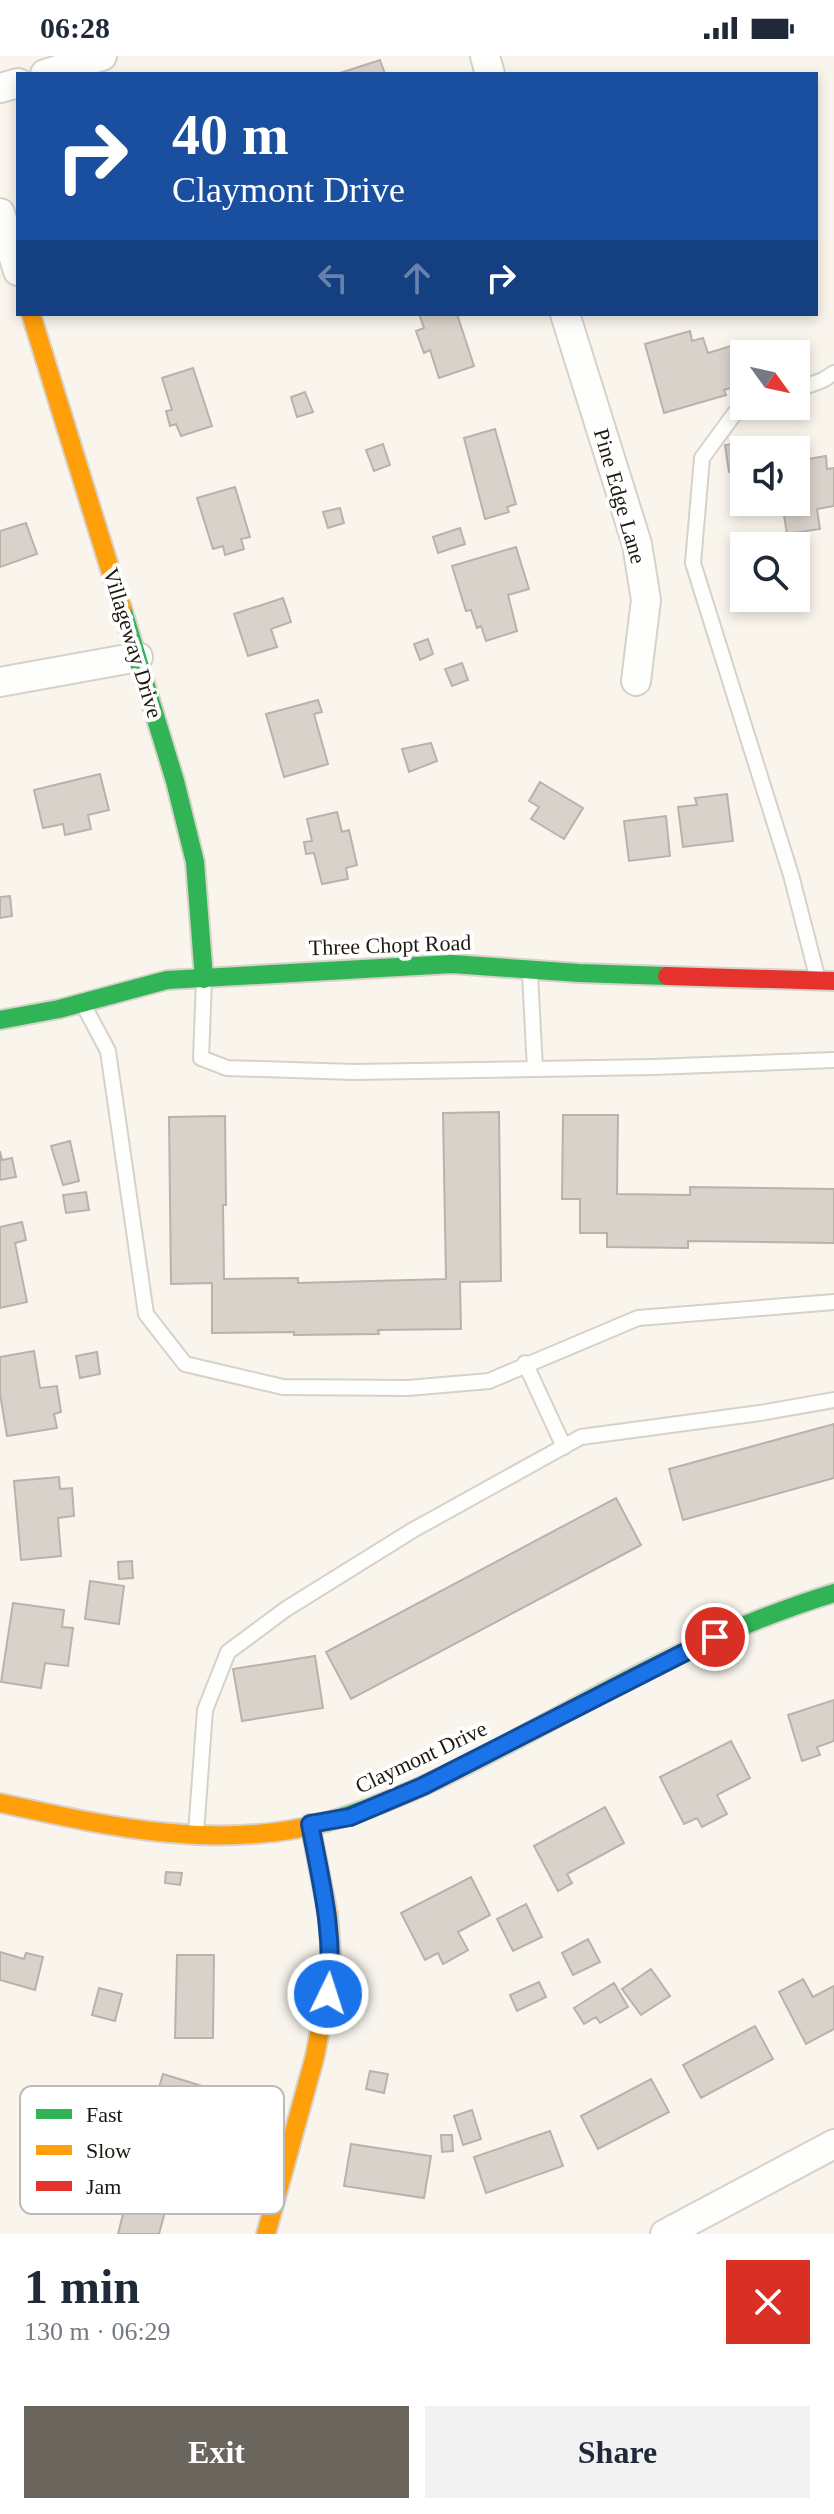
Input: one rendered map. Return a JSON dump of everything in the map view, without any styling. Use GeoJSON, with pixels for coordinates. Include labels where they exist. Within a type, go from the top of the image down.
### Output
{"type":"FeatureCollection","features":[{"type":"Feature","properties":{"kind":"street"},"geometry":{"type":"LineString","coordinates":[[51,72],[102,56]]}},
{"type":"Feature","properties":{"kind":"street"},"geometry":{"type":"LineString","coordinates":[[0,213],[16,265]]}},
{"type":"Feature","properties":{"kind":"street","name":"Villageway Drive"},"geometry":{"type":"LineString","coordinates":[[32,316],[175,781],[195,862],[204,979]]}},
{"type":"Feature","properties":{"kind":"street","name":"Pine Edge Lane"},"geometry":{"type":"LineString","coordinates":[[566,316],[637,544],[646,600],[636,681]]}},
{"type":"Feature","properties":{"kind":"street"},"geometry":{"type":"LineString","coordinates":[[0,682],[138,657]]}},
{"type":"Feature","properties":{"kind":"street","name":"Three Chopt Road"},"geometry":{"type":"LineString","coordinates":[[0,1020],[59,1009],[147,984],[452,964],[826,981]]}},
{"type":"Feature","properties":{"kind":"street","name":"Claymont Drive"},"geometry":{"type":"LineString","coordinates":[[0,1803],[84,1821],[196,1834],[251,1835],[350,1817],[423,1786],[695,1646],[808,1599],[834,1593]]}},
{"type":"Feature","properties":{"kind":"street"},"geometry":{"type":"LineString","coordinates":[[284,2169],[315,2056],[332,1965],[328,1915],[310,1824]]}},
{"type":"Feature","properties":{"kind":"street"},"geometry":{"type":"LineString","coordinates":[[665,2234],[834,2144]]}},
{"type":"Feature","properties":{"kind":"street"},"geometry":{"type":"LineString","coordinates":[[266,2234],[272,2214]]}},
{"type":"Feature","properties":{"kind":"lane"},"geometry":{"type":"LineString","coordinates":[[810,385],[834,373]]}},
{"type":"Feature","properties":{"kind":"lane"},"geometry":{"type":"LineString","coordinates":[[730,420],[702,458],[693,563],[826,981]]}},
{"type":"Feature","properties":{"kind":"lane"},"geometry":{"type":"LineString","coordinates":[[530,969],[535,1069]]}},
{"type":"Feature","properties":{"kind":"lane"},"geometry":{"type":"LineString","coordinates":[[204,979],[201,1058],[227,1068],[354,1072],[834,1060]]}},
{"type":"Feature","properties":{"kind":"lane"},"geometry":{"type":"LineString","coordinates":[[82,1002],[108,1051],[146,1314],[185,1364],[283,1387],[408,1388],[489,1381],[525,1363],[638,1318],[834,1302]]}},
{"type":"Feature","properties":{"kind":"lane"},"geometry":{"type":"LineString","coordinates":[[525,1363],[564,1447]]}},
{"type":"Feature","properties":{"kind":"lane"},"geometry":{"type":"LineString","coordinates":[[196,1834],[205,1710],[228,1652],[286,1609],[413,1530],[581,1437],[834,1400]]}},
{"type":"Feature","properties":{"kind":"building"},"geometry":{"type":"Polygon","coordinates":[[[380,60],[384,72],[343,72],[380,60]]]}},
{"type":"Feature","properties":{"kind":"building"},"geometry":{"type":"Polygon","coordinates":[[[420,316],[458,316],[474,366],[439,378],[430,350],[424,353],[416,331],[424,328],[420,316]]]}},
{"type":"Feature","properties":{"kind":"building"},"geometry":{"type":"Polygon","coordinates":[[[690,331],[692,341],[703,338],[708,353],[730,346],[730,388],[724,390],[726,395],[664,413],[645,344],[690,331]]]}},
{"type":"Feature","properties":{"kind":"building"},"geometry":{"type":"Polygon","coordinates":[[[193,368],[212,426],[181,436],[176,424],[170,426],[166,411],[172,410],[162,378],[193,368]]]}},
{"type":"Feature","properties":{"kind":"building"},"geometry":{"type":"Polygon","coordinates":[[[305,392],[313,412],[297,417],[291,397],[305,392]]]}},
{"type":"Feature","properties":{"kind":"building"},"geometry":{"type":"Polygon","coordinates":[[[495,429],[516,504],[507,507],[509,512],[485,519],[464,438],[495,429]]]}},
{"type":"Feature","properties":{"kind":"building"},"geometry":{"type":"Polygon","coordinates":[[[383,444],[390,465],[374,471],[366,450],[383,444]]]}},
{"type":"Feature","properties":{"kind":"building"},"geometry":{"type":"Polygon","coordinates":[[[730,444],[730,472],[729,472],[725,445],[730,444]]]}},
{"type":"Feature","properties":{"kind":"building"},"geometry":{"type":"Polygon","coordinates":[[[826,456],[827,469],[834,468],[834,506],[817,509],[820,529],[787,532],[784,516],[810,516],[810,459],[826,456]]]}},
{"type":"Feature","properties":{"kind":"building"},"geometry":{"type":"Polygon","coordinates":[[[235,487],[250,537],[241,539],[244,549],[225,555],[223,546],[213,549],[197,498],[235,487]]]}},
{"type":"Feature","properties":{"kind":"building"},"geometry":{"type":"Polygon","coordinates":[[[340,508],[344,523],[328,528],[323,512],[340,508]]]}},
{"type":"Feature","properties":{"kind":"building"},"geometry":{"type":"Polygon","coordinates":[[[26,523],[37,554],[0,567],[0,531],[26,523]]]}},
{"type":"Feature","properties":{"kind":"building"},"geometry":{"type":"Polygon","coordinates":[[[460,528],[465,544],[438,553],[433,537],[460,528]]]}},
{"type":"Feature","properties":{"kind":"building"},"geometry":{"type":"Polygon","coordinates":[[[516,547],[529,589],[508,595],[517,631],[486,641],[481,626],[477,628],[471,610],[466,611],[452,566],[516,547]]]}},
{"type":"Feature","properties":{"kind":"building"},"geometry":{"type":"Polygon","coordinates":[[[283,598],[291,622],[271,629],[277,647],[248,656],[234,614],[283,598]]]}},
{"type":"Feature","properties":{"kind":"building"},"geometry":{"type":"Polygon","coordinates":[[[428,639],[433,654],[420,660],[414,644],[428,639]]]}},
{"type":"Feature","properties":{"kind":"building"},"geometry":{"type":"Polygon","coordinates":[[[462,663],[468,680],[452,686],[445,669],[462,663]]]}},
{"type":"Feature","properties":{"kind":"building"},"geometry":{"type":"Polygon","coordinates":[[[318,700],[322,712],[314,714],[328,764],[284,777],[266,714],[318,700]]]}},
{"type":"Feature","properties":{"kind":"building"},"geometry":{"type":"Polygon","coordinates":[[[431,743],[437,761],[409,772],[402,749],[431,743]]]}},
{"type":"Feature","properties":{"kind":"building"},"geometry":{"type":"Polygon","coordinates":[[[100,774],[109,810],[88,815],[91,829],[65,835],[63,824],[43,828],[34,790],[100,774]]]}},
{"type":"Feature","properties":{"kind":"building"},"geometry":{"type":"Polygon","coordinates":[[[540,782],[583,808],[564,839],[531,819],[539,807],[529,801],[540,782]]]}},
{"type":"Feature","properties":{"kind":"building"},"geometry":{"type":"Polygon","coordinates":[[[727,794],[733,841],[683,847],[678,807],[697,805],[695,798],[727,794]]]}},
{"type":"Feature","properties":{"kind":"building"},"geometry":{"type":"Polygon","coordinates":[[[337,812],[342,832],[349,830],[357,865],[346,868],[348,879],[322,884],[314,853],[306,854],[304,842],[312,841],[307,819],[337,812]]]}},
{"type":"Feature","properties":{"kind":"building"},"geometry":{"type":"Polygon","coordinates":[[[666,816],[670,856],[629,861],[624,821],[666,816]]]}},
{"type":"Feature","properties":{"kind":"building"},"geometry":{"type":"Polygon","coordinates":[[[10,896],[12,916],[0,918],[0,897],[10,896]]]}},
{"type":"Feature","properties":{"kind":"building"},"geometry":{"type":"Polygon","coordinates":[[[499,1112],[501,1281],[460,1282],[461,1329],[378,1330],[379,1334],[212,1333],[212,1283],[171,1284],[169,1117],[225,1116],[224,1279],[298,1278],[298,1283],[446,1279],[443,1113],[499,1112]]]}},
{"type":"Feature","properties":{"kind":"building"},"geometry":{"type":"Polygon","coordinates":[[[563,1115],[618,1115],[617,1194],[690,1195],[690,1187],[834,1189],[834,1243],[688,1241],[688,1248],[607,1247],[607,1233],[580,1233],[580,1199],[562,1199],[563,1115]]]}},
{"type":"Feature","properties":{"kind":"building"},"geometry":{"type":"Polygon","coordinates":[[[70,1141],[79,1181],[63,1185],[51,1146],[70,1141]]]}},
{"type":"Feature","properties":{"kind":"building"},"geometry":{"type":"Polygon","coordinates":[[[0,1151],[2,1160],[12,1158],[16,1177],[0,1180],[0,1151]]]}},
{"type":"Feature","properties":{"kind":"building"},"geometry":{"type":"Polygon","coordinates":[[[86,1192],[89,1210],[66,1213],[63,1195],[86,1192]]]}},
{"type":"Feature","properties":{"kind":"building"},"geometry":{"type":"Polygon","coordinates":[[[22,1222],[26,1240],[15,1243],[27,1302],[0,1308],[0,1227],[22,1222]]]}},
{"type":"Feature","properties":{"kind":"building"},"geometry":{"type":"Polygon","coordinates":[[[34,1351],[40,1388],[57,1386],[61,1412],[54,1414],[57,1428],[7,1436],[0,1394],[0,1357],[34,1351]]]}},
{"type":"Feature","properties":{"kind":"building"},"geometry":{"type":"Polygon","coordinates":[[[97,1352],[100,1374],[80,1378],[76,1356],[97,1352]]]}},
{"type":"Feature","properties":{"kind":"building"},"geometry":{"type":"Polygon","coordinates":[[[834,1424],[834,1478],[683,1520],[669,1469],[834,1424]]]}},
{"type":"Feature","properties":{"kind":"building"},"geometry":{"type":"Polygon","coordinates":[[[59,1477],[60,1489],[72,1488],[74,1516],[58,1518],[61,1556],[21,1560],[14,1481],[59,1477]]]}},
{"type":"Feature","properties":{"kind":"building"},"geometry":{"type":"Polygon","coordinates":[[[616,1498],[641,1545],[351,1699],[326,1652],[616,1498]]]}},
{"type":"Feature","properties":{"kind":"building"},"geometry":{"type":"Polygon","coordinates":[[[132,1561],[133,1578],[119,1579],[118,1562],[132,1561]]]}},
{"type":"Feature","properties":{"kind":"building"},"geometry":{"type":"Polygon","coordinates":[[[90,1581],[124,1586],[119,1624],[85,1619],[90,1581]]]}},
{"type":"Feature","properties":{"kind":"building"},"geometry":{"type":"Polygon","coordinates":[[[13,1603],[64,1610],[62,1627],[73,1628],[68,1666],[45,1663],[41,1688],[1,1682],[13,1603]]]}},
{"type":"Feature","properties":{"kind":"building"},"geometry":{"type":"Polygon","coordinates":[[[315,1656],[323,1708],[242,1721],[233,1669],[315,1656]]]}},
{"type":"Feature","properties":{"kind":"building"},"geometry":{"type":"Polygon","coordinates":[[[834,1700],[834,1741],[817,1747],[820,1755],[802,1761],[788,1715],[834,1700]]]}},
{"type":"Feature","properties":{"kind":"building"},"geometry":{"type":"Polygon","coordinates":[[[731,1741],[750,1778],[717,1795],[727,1814],[702,1827],[697,1818],[684,1824],[660,1777],[731,1741]]]}},
{"type":"Feature","properties":{"kind":"building"},"geometry":{"type":"Polygon","coordinates":[[[605,1807],[624,1843],[567,1874],[572,1883],[558,1891],[534,1846],[605,1807]]]}},
{"type":"Feature","properties":{"kind":"building"},"geometry":{"type":"Polygon","coordinates":[[[166,1872],[182,1873],[180,1885],[165,1883],[166,1872]]]}},
{"type":"Feature","properties":{"kind":"building"},"geometry":{"type":"Polygon","coordinates":[[[471,1877],[490,1915],[458,1932],[468,1950],[443,1964],[438,1953],[425,1960],[401,1913],[471,1877]]]}},
{"type":"Feature","properties":{"kind":"building"},"geometry":{"type":"Polygon","coordinates":[[[526,1904],[542,1937],[513,1951],[497,1919],[526,1904]]]}},
{"type":"Feature","properties":{"kind":"building"},"geometry":{"type":"Polygon","coordinates":[[[588,1939],[600,1962],[573,1975],[562,1953],[588,1939]]]}},
{"type":"Feature","properties":{"kind":"building"},"geometry":{"type":"Polygon","coordinates":[[[0,1952],[24,1959],[26,1953],[43,1957],[35,1990],[0,1980],[0,1952]]]}},
{"type":"Feature","properties":{"kind":"building"},"geometry":{"type":"Polygon","coordinates":[[[177,1955],[214,1955],[213,2038],[175,2038],[177,1955]]]}},
{"type":"Feature","properties":{"kind":"building"},"geometry":{"type":"Polygon","coordinates":[[[651,1969],[670,1996],[641,2015],[622,1989],[651,1969]]]}},
{"type":"Feature","properties":{"kind":"building"},"geometry":{"type":"Polygon","coordinates":[[[803,1979],[813,1997],[834,1986],[834,2029],[806,2044],[779,1992],[803,1979]]]}},
{"type":"Feature","properties":{"kind":"building"},"geometry":{"type":"Polygon","coordinates":[[[539,1982],[546,1997],[517,2011],[510,1995],[539,1982]]]}},
{"type":"Feature","properties":{"kind":"building"},"geometry":{"type":"Polygon","coordinates":[[[614,1983],[628,2007],[600,2023],[596,2017],[584,2024],[574,2008],[614,1983]]]}},
{"type":"Feature","properties":{"kind":"building"},"geometry":{"type":"Polygon","coordinates":[[[99,1988],[122,1994],[115,2021],[92,2015],[99,1988]]]}},
{"type":"Feature","properties":{"kind":"building"},"geometry":{"type":"Polygon","coordinates":[[[755,2026],[773,2059],[701,2098],[683,2065],[755,2026]]]}},
{"type":"Feature","properties":{"kind":"building"},"geometry":{"type":"Polygon","coordinates":[[[370,2071],[388,2074],[384,2093],[366,2089],[370,2071]]]}},
{"type":"Feature","properties":{"kind":"building"},"geometry":{"type":"Polygon","coordinates":[[[163,2074],[202,2086],[159,2086],[163,2074]]]}},
{"type":"Feature","properties":{"kind":"building"},"geometry":{"type":"Polygon","coordinates":[[[651,2079],[669,2112],[598,2149],[581,2116],[651,2079]]]}},
{"type":"Feature","properties":{"kind":"building"},"geometry":{"type":"Polygon","coordinates":[[[472,2110],[481,2139],[463,2145],[454,2116],[472,2110]]]}},
{"type":"Feature","properties":{"kind":"building"},"geometry":{"type":"Polygon","coordinates":[[[550,2131],[563,2166],[486,2193],[474,2157],[550,2131]]]}},
{"type":"Feature","properties":{"kind":"building"},"geometry":{"type":"Polygon","coordinates":[[[441,2135],[452,2135],[453,2151],[442,2152],[441,2135]]]}},
{"type":"Feature","properties":{"kind":"building"},"geometry":{"type":"Polygon","coordinates":[[[351,2144],[431,2156],[424,2198],[344,2186],[351,2144]]]}},
{"type":"Feature","properties":{"kind":"building"},"geometry":{"type":"Polygon","coordinates":[[[123,2214],[164,2214],[159,2234],[118,2234],[123,2214]]]}},
{"type":"Feature","properties":{"kind":"traffic: fast"},"geometry":{"type":"LineString","coordinates":[[122,608],[175,781],[195,862],[204,979]]}},
{"type":"Feature","properties":{"kind":"traffic: fast"},"geometry":{"type":"LineString","coordinates":[[0,1020],[59,1009],[167,980],[452,964],[667,976]]}},
{"type":"Feature","properties":{"kind":"traffic: fast"},"geometry":{"type":"LineString","coordinates":[[326,1822],[391,1800],[453,1772],[701,1644],[766,1616],[834,1593]]}},
{"type":"Feature","properties":{"kind":"traffic: slow"},"geometry":{"type":"LineString","coordinates":[[32,316],[122,608]]}},
{"type":"Feature","properties":{"kind":"traffic: slow"},"geometry":{"type":"LineString","coordinates":[[0,1803],[122,1827],[204,1835],[286,1831],[326,1822]]}},
{"type":"Feature","properties":{"kind":"traffic: slow"},"geometry":{"type":"LineString","coordinates":[[284,2169],[315,2056],[332,1965],[328,1915],[310,1824]]}},
{"type":"Feature","properties":{"kind":"traffic: slow"},"geometry":{"type":"LineString","coordinates":[[266,2234],[272,2214]]}},
{"type":"Feature","properties":{"kind":"traffic: jam"},"geometry":{"type":"LineString","coordinates":[[667,976],[834,981]]}},
{"type":"Feature","properties":{"kind":"route"},"geometry":{"type":"LineString","coordinates":[[328,1994],[332,1965],[328,1915],[310,1824],[350,1817],[423,1786],[715,1637]]}}]}
